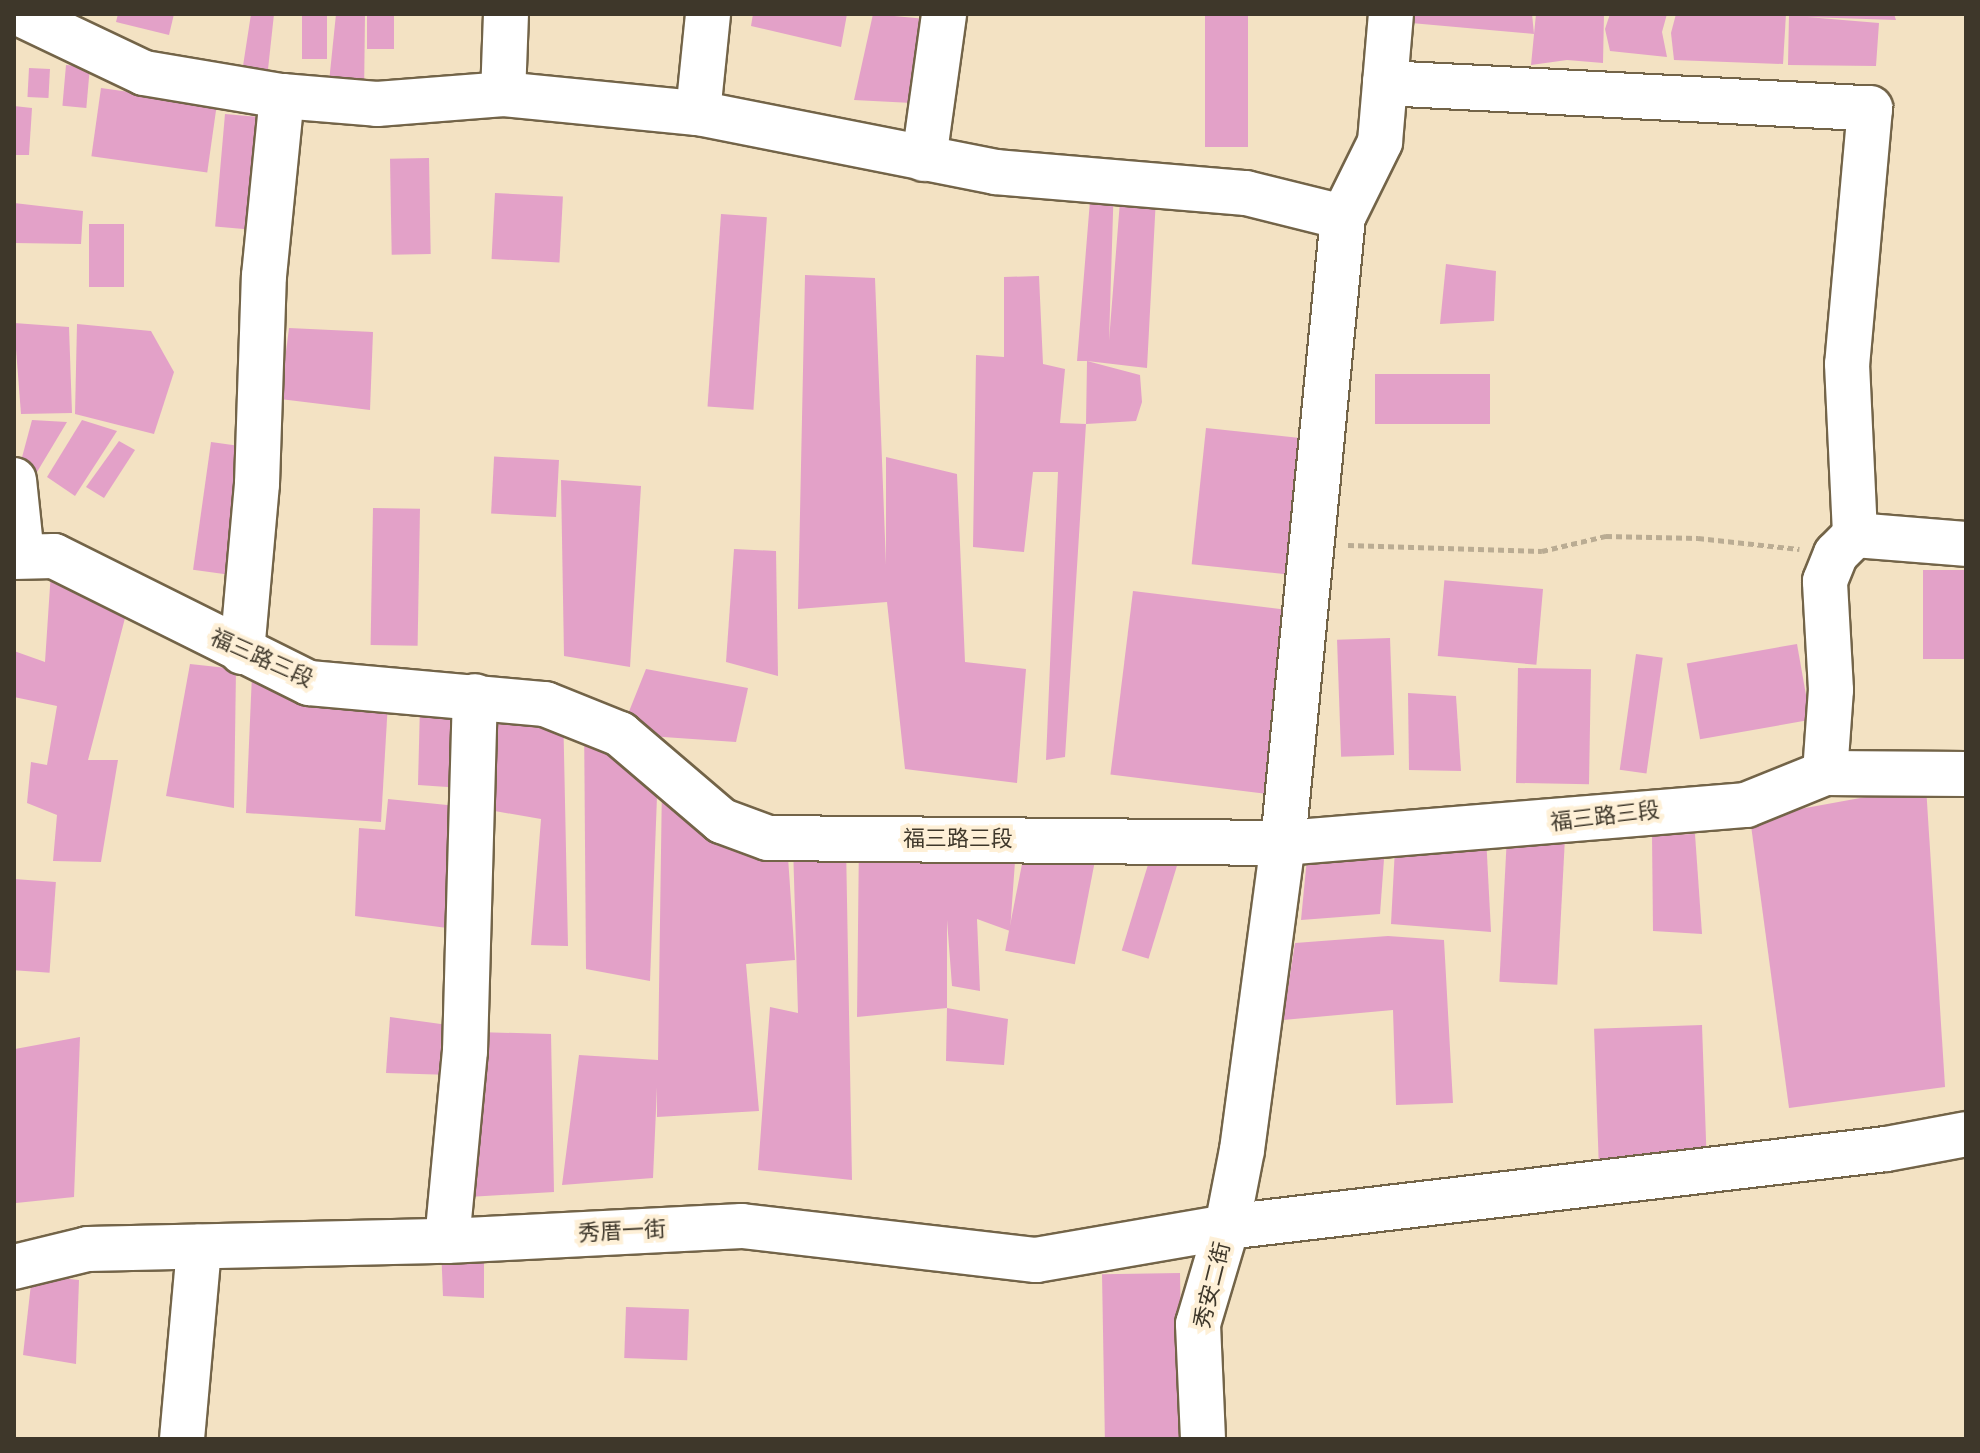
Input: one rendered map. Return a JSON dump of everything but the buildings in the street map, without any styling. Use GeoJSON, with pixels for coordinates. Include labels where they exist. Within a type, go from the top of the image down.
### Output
{"type":"FeatureCollection","features":[{"type":"Feature","properties":{"kind":"street"},"geometry":{"type":"LineString","coordinates":[[20,14],[144,73],[282,96],[377,104],[503,94],[698,113],[995,172],[1246,193],[1343,217],[1380,142],[1391,14]]}},
{"type":"Feature","properties":{"kind":"street"},"geometry":{"type":"LineString","coordinates":[[503,94],[506,14]]}},
{"type":"Feature","properties":{"kind":"street"},"geometry":{"type":"LineString","coordinates":[[698,113],[708,14]]}},
{"type":"Feature","properties":{"kind":"street"},"geometry":{"type":"LineString","coordinates":[[924,159],[944,14]]}},
{"type":"Feature","properties":{"kind":"street"},"geometry":{"type":"LineString","coordinates":[[1385,83],[1870,108],[1847,364],[1845,544],[1825,581],[1831,690],[1825,773]]}},
{"type":"Feature","properties":{"kind":"street"},"geometry":{"type":"LineString","coordinates":[[242,652],[257,484],[264,276],[282,96]]}},
{"type":"Feature","properties":{"kind":"street","name":"秀安二街"},"geometry":{"type":"LineString","coordinates":[[1203,1439],[1198,1324],[1227,1227],[1283,843],[1309,542],[1343,217]]}},
{"type":"Feature","properties":{"kind":"street"},"geometry":{"type":"LineString","coordinates":[[14,480],[18,556]]}},
{"type":"Feature","properties":{"kind":"street"},"geometry":{"type":"LineString","coordinates":[[1845,544],[1966,544]]}},
{"type":"Feature","properties":{"kind":"street","name":"福三路三段"},"geometry":{"type":"LineString","coordinates":[[18,556],[54,556],[309,683],[545,704],[620,734],[722,821],[768,838],[1283,843],[1746,805],[1825,773],[1966,774]]}},
{"type":"Feature","properties":{"kind":"street"},"geometry":{"type":"LineString","coordinates":[[447,1241],[465,1051],[475,696]]}},
{"type":"Feature","properties":{"kind":"street","name":"秀厝一街"},"geometry":{"type":"LineString","coordinates":[[14,1267],[88,1249],[447,1241],[742,1226],[1036,1260],[1227,1227],[1886,1149],[1966,1134]]}},
{"type":"Feature","properties":{"kind":"street"},"geometry":{"type":"LineString","coordinates":[[182,1439],[199,1247]]}},
{"type":"Feature","properties":{"kind":"path"},"geometry":{"type":"LineString","coordinates":[[1309,542],[1488,551],[1542,551],[1606,536],[1845,544]]}}]}
